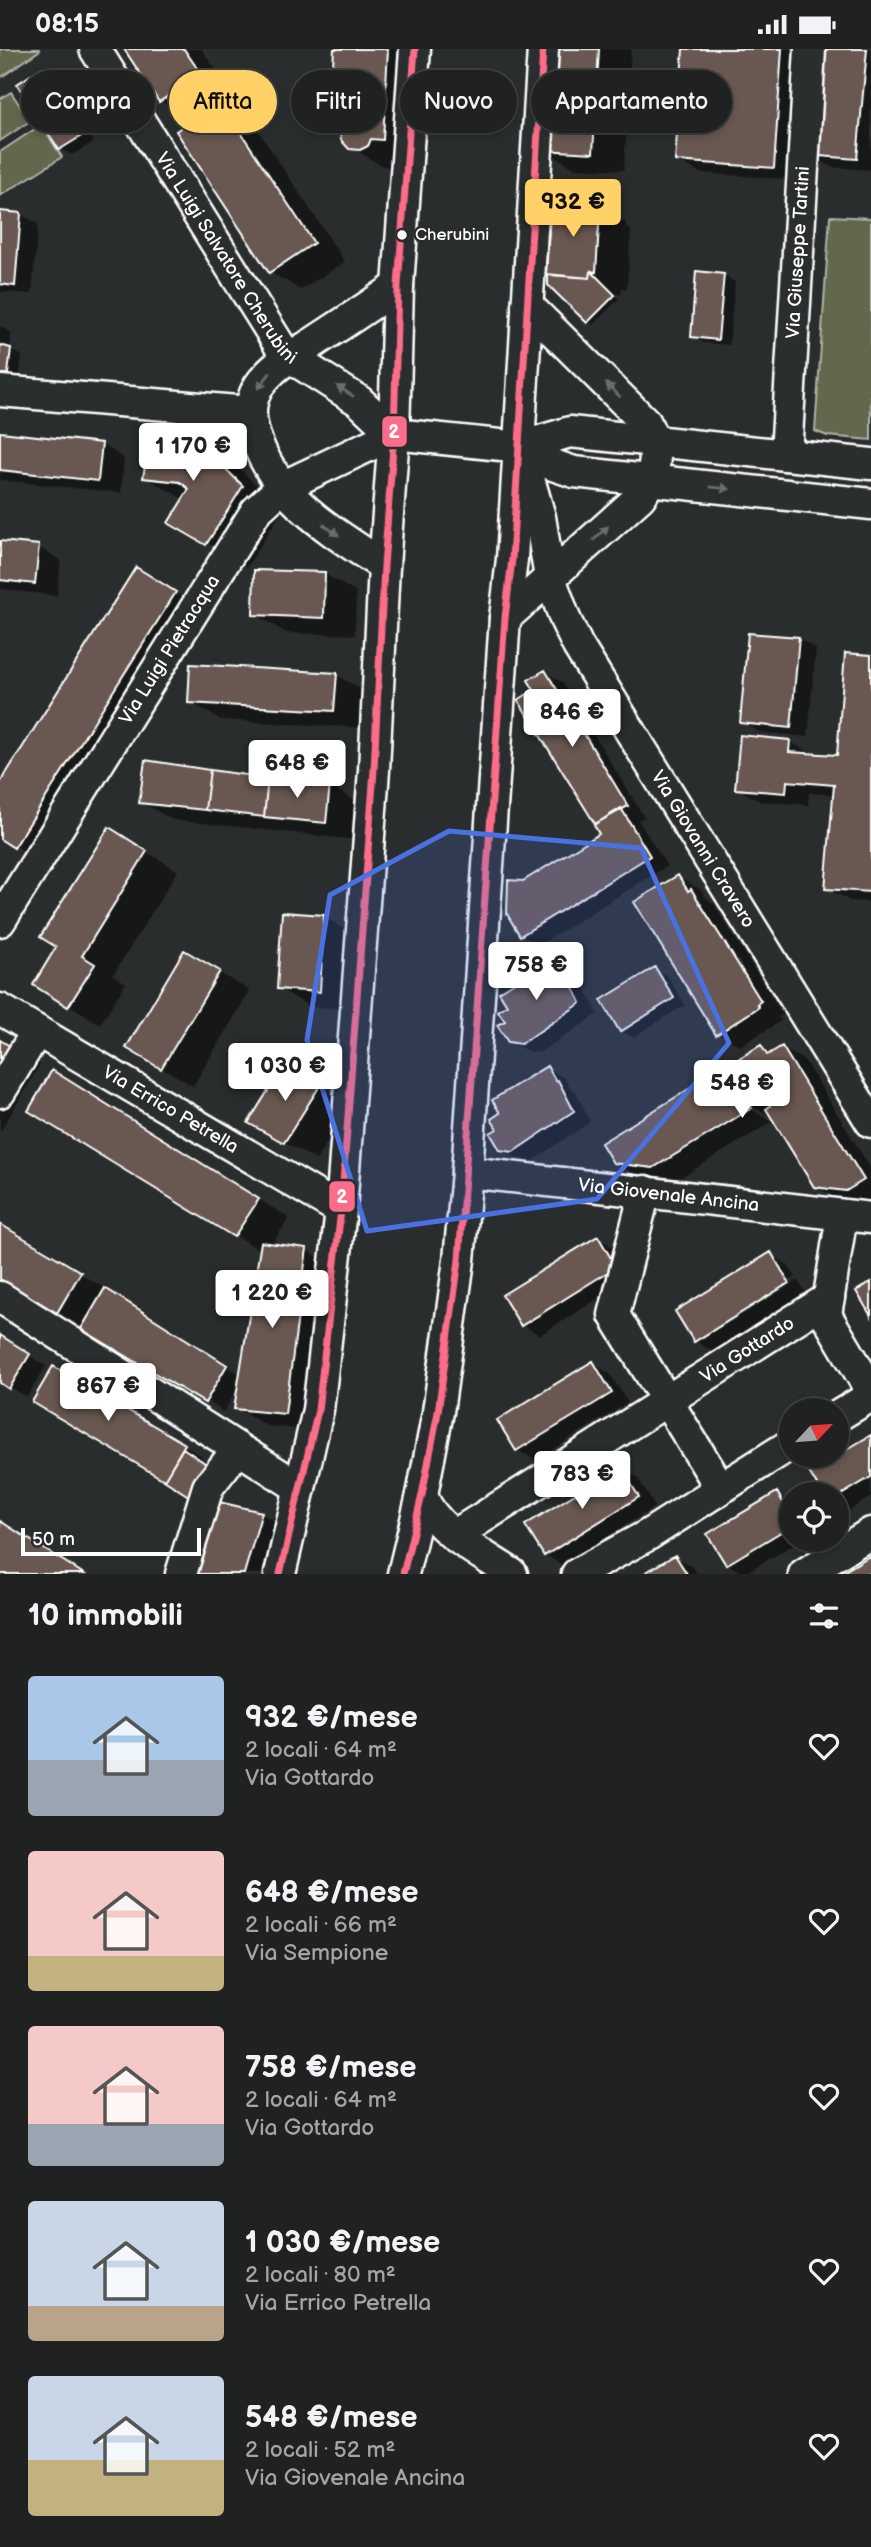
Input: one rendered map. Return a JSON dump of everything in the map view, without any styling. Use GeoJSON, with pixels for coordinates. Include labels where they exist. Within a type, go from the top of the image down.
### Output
{"type":"FeatureCollection","features":[{"type":"Feature","properties":{"kind":"street","name":"Via Luigi Salvatore Cherubini"},"geometry":{"type":"LineString","coordinates":[[95,49],[289,358],[351,394],[403,435]]}},
{"type":"Feature","properties":{"kind":"street"},"geometry":{"type":"LineString","coordinates":[[280,1574],[318,1410],[341,1210],[374,770],[384,566],[403,435],[398,286],[415,49]]}},
{"type":"Feature","properties":{"kind":"street"},"geometry":{"type":"LineString","coordinates":[[403,1574],[422,1495],[449,1336],[467,1172],[505,618],[512,559],[509,446],[527,305],[543,49]]}},
{"type":"Feature","properties":{"kind":"street","name":"Via Giuseppe Tartini"},"geometry":{"type":"LineString","coordinates":[[786,455],[810,49]]}},
{"type":"Feature","properties":{"kind":"street"},"geometry":{"type":"LineString","coordinates":[[384,566],[310,515],[282,487],[261,451],[249,412],[260,384],[272,371],[398,286]]}},
{"type":"Feature","properties":{"kind":"street"},"geometry":{"type":"LineString","coordinates":[[505,618],[640,497],[652,481],[655,442],[646,422],[527,305]]}},
{"type":"Feature","properties":{"kind":"street"},"geometry":{"type":"LineString","coordinates":[[0,391],[249,412]]}},
{"type":"Feature","properties":{"kind":"street"},"geometry":{"type":"LineString","coordinates":[[509,446],[570,432],[871,464]]}},
{"type":"Feature","properties":{"kind":"street"},"geometry":{"type":"LineString","coordinates":[[403,435],[509,446],[574,472],[871,504]]}},
{"type":"Feature","properties":{"kind":"street","name":"Via Luigi Pietracqua"},"geometry":{"type":"LineString","coordinates":[[0,921],[256,510],[282,487],[403,435]]}},
{"type":"Feature","properties":{"kind":"street","name":"Via Giovanni Cravero"},"geometry":{"type":"LineString","coordinates":[[509,446],[540,517],[550,578],[565,619],[584,657],[871,1122]]}},
{"type":"Feature","properties":{"kind":"street","name":"Via Errico Petrella"},"geometry":{"type":"LineString","coordinates":[[0,1010],[341,1210]]}},
{"type":"Feature","properties":{"kind":"street"},"geometry":{"type":"LineString","coordinates":[[0,1092],[37,1031]]}},
{"type":"Feature","properties":{"kind":"street","name":"Via Giovenale Ancina"},"geometry":{"type":"LineString","coordinates":[[467,1172],[857,1217]]}},
{"type":"Feature","properties":{"kind":"street"},"geometry":{"type":"LineString","coordinates":[[645,1191],[614,1315],[720,1487]]}},
{"type":"Feature","properties":{"kind":"street"},"geometry":{"type":"LineString","coordinates":[[849,1408],[871,1393],[826,1315],[829,1298],[857,1217]]}},
{"type":"Feature","properties":{"kind":"street"},"geometry":{"type":"LineString","coordinates":[[0,1297],[300,1488]]}},
{"type":"Feature","properties":{"kind":"street","name":"Via Gottardo"},"geometry":{"type":"LineString","coordinates":[[455,1535],[829,1298]]}},
{"type":"Feature","properties":{"kind":"street"},"geometry":{"type":"LineString","coordinates":[[181,1574],[208,1487],[238,1449]]}},
{"type":"Feature","properties":{"kind":"street"},"geometry":{"type":"LineString","coordinates":[[577,1574],[648,1535],[779,1451]]}},
{"type":"Feature","properties":{"kind":"street"},"geometry":{"type":"LineString","coordinates":[[422,1495],[426,1509],[455,1535],[512,1574]]}},
{"type":"Feature","properties":{"kind":"street"},"geometry":{"type":"LineString","coordinates":[[804,1574],[871,1533]]}},
{"type":"Feature","properties":{"kind":"highlighted area"},"geometry":{"type":"Polygon","coordinates":[[[449,831],[641,848],[729,1043],[597,1199],[367,1231],[307,1040],[330,895],[449,831]]]}},
{"type":"Feature","properties":{"kind":"green space"},"geometry":{"type":"Polygon","coordinates":[[[0,49],[39,49],[40,50],[0,78],[0,49]]]}},
{"type":"Feature","properties":{"kind":"green space"},"geometry":{"type":"Polygon","coordinates":[[[11,92],[21,107],[21,127],[0,141],[0,99],[11,92]]]}},
{"type":"Feature","properties":{"kind":"green space"},"geometry":{"type":"Polygon","coordinates":[[[29,133],[46,133],[62,157],[0,196],[0,152],[29,133]]]}},
{"type":"Feature","properties":{"kind":"green space"},"geometry":{"type":"Polygon","coordinates":[[[830,216],[871,218],[871,440],[827,436],[815,431],[830,216]]]}},
{"type":"Feature","properties":{"kind":"building"},"geometry":{"type":"Polygon","coordinates":[[[124,49],[184,49],[198,70],[169,70],[169,95],[159,102],[155,96],[155,70],[138,70],[124,49]]]}},
{"type":"Feature","properties":{"kind":"building"},"geometry":{"type":"Polygon","coordinates":[[[334,49],[388,49],[386,85],[386,70],[333,70],[334,49]]]}},
{"type":"Feature","properties":{"kind":"building"},"geometry":{"type":"Polygon","coordinates":[[[547,49],[599,49],[598,70],[546,70],[547,49]]]}},
{"type":"Feature","properties":{"kind":"building"},"geometry":{"type":"Polygon","coordinates":[[[683,49],[782,49],[774,168],[675,161],[677,133],[732,133],[732,70],[682,70],[683,49]]]}},
{"type":"Feature","properties":{"kind":"building"},"geometry":{"type":"Polygon","coordinates":[[[816,49],[867,49],[857,159],[807,155],[816,49]]]}},
{"type":"Feature","properties":{"kind":"building"},"geometry":{"type":"Polygon","coordinates":[[[48,133],[82,133],[83,135],[59,150],[48,133]]]}},
{"type":"Feature","properties":{"kind":"building"},"geometry":{"type":"Polygon","coordinates":[[[177,133],[241,133],[314,243],[269,273],[177,133]]]}},
{"type":"Feature","properties":{"kind":"building"},"geometry":{"type":"Polygon","coordinates":[[[340,133],[383,133],[383,140],[371,139],[368,146],[360,150],[349,149],[341,140],[340,133]]]}},
{"type":"Feature","properties":{"kind":"building"},"geometry":{"type":"Polygon","coordinates":[[[542,133],[594,133],[593,153],[541,150],[542,133]]]}},
{"type":"Feature","properties":{"kind":"building"},"geometry":{"type":"Polygon","coordinates":[[[551,200],[595,203],[595,210],[600,210],[596,272],[591,271],[590,278],[546,274],[551,200]]]}},
{"type":"Feature","properties":{"kind":"building"},"geometry":{"type":"Polygon","coordinates":[[[0,211],[21,213],[15,286],[0,284],[0,211]]]}},
{"type":"Feature","properties":{"kind":"building"},"geometry":{"type":"Polygon","coordinates":[[[591,271],[615,295],[587,323],[548,285],[548,275],[590,278],[591,271]]]}},
{"type":"Feature","properties":{"kind":"building"},"geometry":{"type":"Polygon","coordinates":[[[696,271],[724,274],[718,340],[691,337],[696,271]]]}},
{"type":"Feature","properties":{"kind":"building"},"geometry":{"type":"Polygon","coordinates":[[[0,345],[11,348],[8,374],[0,374],[0,345]]]}},
{"type":"Feature","properties":{"kind":"building"},"geometry":{"type":"Polygon","coordinates":[[[0,432],[102,443],[98,481],[0,470],[0,432]]]}},
{"type":"Feature","properties":{"kind":"building"},"geometry":{"type":"Polygon","coordinates":[[[150,434],[193,437],[243,486],[206,545],[168,523],[189,489],[180,482],[143,478],[150,434]]]}},
{"type":"Feature","properties":{"kind":"building"},"geometry":{"type":"Polygon","coordinates":[[[0,541],[39,545],[35,584],[0,580],[0,541]]]}},
{"type":"Feature","properties":{"kind":"building"},"geometry":{"type":"Polygon","coordinates":[[[136,567],[176,592],[14,848],[0,839],[0,783],[136,567]]]}},
{"type":"Feature","properties":{"kind":"building"},"geometry":{"type":"Polygon","coordinates":[[[254,570],[325,572],[324,618],[253,615],[254,570]]]}},
{"type":"Feature","properties":{"kind":"building"},"geometry":{"type":"Polygon","coordinates":[[[748,633],[799,637],[791,728],[740,723],[748,633]]]}},
{"type":"Feature","properties":{"kind":"building"},"geometry":{"type":"Polygon","coordinates":[[[845,653],[871,655],[871,892],[825,889],[834,785],[787,781],[786,793],[735,789],[740,735],[790,740],[789,752],[837,755],[845,653]]]}},
{"type":"Feature","properties":{"kind":"building"},"geometry":{"type":"Polygon","coordinates":[[[190,664],[337,673],[334,711],[188,703],[190,664]]]}},
{"type":"Feature","properties":{"kind":"building"},"geometry":{"type":"Polygon","coordinates":[[[545,670],[628,806],[595,824],[518,700],[534,690],[528,680],[545,670]]]}},
{"type":"Feature","properties":{"kind":"building"},"geometry":{"type":"Polygon","coordinates":[[[145,760],[210,770],[205,810],[139,803],[145,760]]]}},
{"type":"Feature","properties":{"kind":"building"},"geometry":{"type":"Polygon","coordinates":[[[210,770],[268,778],[264,817],[205,810],[210,770]]]}},
{"type":"Feature","properties":{"kind":"building"},"geometry":{"type":"Polygon","coordinates":[[[268,778],[330,784],[326,823],[264,817],[268,778]]]}},
{"type":"Feature","properties":{"kind":"building"},"geometry":{"type":"Polygon","coordinates":[[[621,808],[650,856],[520,936],[507,914],[508,880],[523,881],[599,834],[594,825],[621,808]]]}},
{"type":"Feature","properties":{"kind":"building"},"geometry":{"type":"Polygon","coordinates":[[[109,827],[147,851],[82,956],[95,964],[68,1007],[33,985],[56,947],[40,937],[109,827]]]}},
{"type":"Feature","properties":{"kind":"building"},"geometry":{"type":"Polygon","coordinates":[[[678,875],[688,891],[691,889],[761,1001],[757,1004],[759,1007],[716,1035],[634,902],[678,875]]]}},
{"type":"Feature","properties":{"kind":"building"},"geometry":{"type":"Polygon","coordinates":[[[282,912],[324,915],[320,992],[277,989],[282,912]]]}},
{"type":"Feature","properties":{"kind":"building"},"geometry":{"type":"Polygon","coordinates":[[[184,950],[220,971],[161,1069],[126,1048],[184,950]]]}},
{"type":"Feature","properties":{"kind":"building"},"geometry":{"type":"Polygon","coordinates":[[[554,958],[563,973],[566,972],[581,1003],[521,1044],[508,1042],[497,1025],[505,1021],[498,1011],[507,1005],[499,992],[554,958]]]}},
{"type":"Feature","properties":{"kind":"building"},"geometry":{"type":"Polygon","coordinates":[[[655,967],[674,998],[620,1032],[601,1000],[655,967]]]}},
{"type":"Feature","properties":{"kind":"building"},"geometry":{"type":"Polygon","coordinates":[[[0,1040],[10,1046],[0,1062],[0,1040]]]}},
{"type":"Feature","properties":{"kind":"building"},"geometry":{"type":"Polygon","coordinates":[[[761,1045],[767,1055],[782,1046],[864,1180],[846,1191],[814,1187],[766,1109],[770,1106],[763,1095],[749,1103],[752,1108],[653,1168],[613,1163],[601,1143],[761,1045]]]}},
{"type":"Feature","properties":{"kind":"building"},"geometry":{"type":"Polygon","coordinates":[[[286,1062],[321,1084],[284,1143],[248,1123],[286,1062]]]}},
{"type":"Feature","properties":{"kind":"building"},"geometry":{"type":"Polygon","coordinates":[[[547,1066],[556,1081],[558,1080],[574,1111],[513,1152],[500,1150],[490,1133],[497,1129],[491,1119],[500,1113],[492,1100],[547,1066]]]}},
{"type":"Feature","properties":{"kind":"building"},"geometry":{"type":"Polygon","coordinates":[[[52,1070],[259,1199],[234,1237],[28,1111],[52,1070]]]}},
{"type":"Feature","properties":{"kind":"building"},"geometry":{"type":"Polygon","coordinates":[[[0,1224],[81,1272],[57,1313],[0,1279],[0,1224]]]}},
{"type":"Feature","properties":{"kind":"building"},"geometry":{"type":"Polygon","coordinates":[[[598,1236],[616,1267],[521,1326],[502,1295],[598,1236]]]}},
{"type":"Feature","properties":{"kind":"building"},"geometry":{"type":"Polygon","coordinates":[[[261,1242],[307,1248],[285,1414],[234,1409],[261,1242]]]}},
{"type":"Feature","properties":{"kind":"building"},"geometry":{"type":"Polygon","coordinates":[[[771,1252],[789,1283],[694,1342],[675,1311],[771,1252]]]}},
{"type":"Feature","properties":{"kind":"building"},"geometry":{"type":"Polygon","coordinates":[[[871,1282],[871,1316],[856,1291],[871,1282]]]}},
{"type":"Feature","properties":{"kind":"building"},"geometry":{"type":"Polygon","coordinates":[[[105,1288],[227,1365],[205,1403],[81,1329],[105,1288]]]}},
{"type":"Feature","properties":{"kind":"building"},"geometry":{"type":"Polygon","coordinates":[[[0,1335],[30,1354],[9,1389],[0,1383],[0,1335]]]}},
{"type":"Feature","properties":{"kind":"building"},"geometry":{"type":"Polygon","coordinates":[[[593,1361],[612,1393],[516,1451],[497,1420],[593,1361]]]}},
{"type":"Feature","properties":{"kind":"building"},"geometry":{"type":"Polygon","coordinates":[[[53,1366],[185,1444],[164,1480],[32,1402],[53,1366]]]}},
{"type":"Feature","properties":{"kind":"building"},"geometry":{"type":"Polygon","coordinates":[[[871,1435],[871,1477],[849,1490],[849,1482],[815,1482],[809,1472],[816,1468],[849,1468],[849,1448],[871,1435]]]}},
{"type":"Feature","properties":{"kind":"building"},"geometry":{"type":"Polygon","coordinates":[[[183,1448],[212,1468],[190,1497],[164,1480],[183,1448]]]}},
{"type":"Feature","properties":{"kind":"building"},"geometry":{"type":"Polygon","coordinates":[[[620,1466],[639,1497],[544,1556],[525,1525],[620,1466]]]}},
{"type":"Feature","properties":{"kind":"building"},"geometry":{"type":"Polygon","coordinates":[[[777,1492],[779,1495],[779,1533],[726,1565],[707,1534],[777,1492]]]}},
{"type":"Feature","properties":{"kind":"building"},"geometry":{"type":"Polygon","coordinates":[[[219,1502],[262,1512],[244,1574],[198,1574],[219,1502]]]}},
{"type":"Feature","properties":{"kind":"building"},"geometry":{"type":"Polygon","coordinates":[[[0,1521],[84,1574],[0,1574],[0,1521]]]}},
{"type":"Feature","properties":{"kind":"building"},"geometry":{"type":"Polygon","coordinates":[[[675,1555],[687,1574],[643,1574],[675,1555]]]}},
{"type":"Feature","properties":{"kind":"building"},"geometry":{"type":"Polygon","coordinates":[[[871,1555],[871,1574],[840,1574],[871,1555]]]}},
{"type":"Feature","properties":{"kind":"transit line","name":"2"},"geometry":{"type":"LineString","coordinates":[[280,1574],[318,1410],[341,1210],[374,770],[384,566],[394,434],[398,286],[415,49]]}},
{"type":"Feature","properties":{"kind":"transit line","name":"2"},"geometry":{"type":"LineString","coordinates":[[403,1574],[438,1412],[459,1260],[505,618],[512,559],[543,49]]}},
{"type":"Feature","properties":{"kind":"place","name":"Cherubini"},"geometry":{"type":"Point","coordinates":[402,235]}}]}
